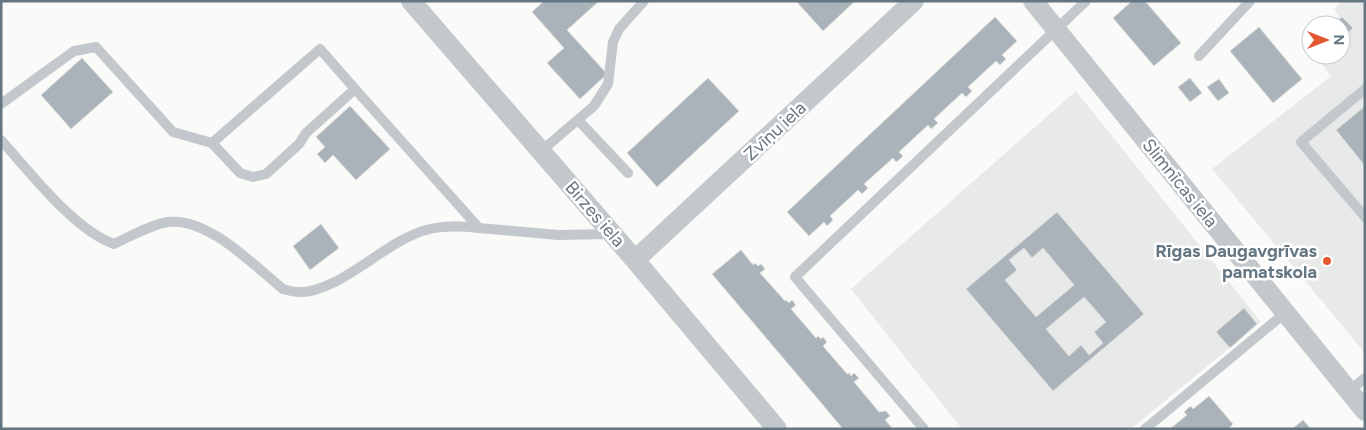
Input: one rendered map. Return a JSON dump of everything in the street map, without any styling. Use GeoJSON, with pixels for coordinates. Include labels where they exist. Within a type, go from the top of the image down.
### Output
{"type":"FeatureCollection","features":[{"type":"Feature","properties":{"kind":"street","name":"Birzes iela"},"geometry":{"type":"LineString","coordinates":[[410,1],[635,260],[777,429]]}},
{"type":"Feature","properties":{"kind":"street","name":"Zvīņu iela"},"geometry":{"type":"LineString","coordinates":[[635,260],[914,1]]}},
{"type":"Feature","properties":{"kind":"street","name":"Slimnīcas iela"},"geometry":{"type":"LineString","coordinates":[[1033,1],[1365,411]]}},
{"type":"Feature","properties":{"kind":"lane"},"geometry":{"type":"LineString","coordinates":[[540,152],[594,106],[608,84],[616,36],[628,17],[644,1]]}},
{"type":"Feature","properties":{"kind":"lane"},"geometry":{"type":"LineString","coordinates":[[924,429],[795,277],[1086,1]]}},
{"type":"Feature","properties":{"kind":"lane"},"geometry":{"type":"LineString","coordinates":[[1200,56],[1250,1]]}},
{"type":"Feature","properties":{"kind":"lane"},"geometry":{"type":"LineString","coordinates":[[1,104],[74,51],[96,47],[173,132],[212,143],[240,173],[253,177],[266,174],[299,144],[306,133],[354,89]]}},
{"type":"Feature","properties":{"kind":"lane"},"geometry":{"type":"LineString","coordinates":[[212,143],[320,49],[479,228]]}},
{"type":"Feature","properties":{"kind":"lane"},"geometry":{"type":"LineString","coordinates":[[1365,89],[1301,142],[1365,217]]}},
{"type":"Feature","properties":{"kind":"lane"},"geometry":{"type":"LineString","coordinates":[[578,120],[628,173]]}},
{"type":"Feature","properties":{"kind":"lane"},"geometry":{"type":"LineString","coordinates":[[1,140],[74,219],[100,239],[114,244],[168,222],[190,222],[209,230],[283,289],[298,292],[330,284],[409,236],[425,230],[455,225],[558,235],[612,234]]}},
{"type":"Feature","properties":{"kind":"lane"},"geometry":{"type":"LineString","coordinates":[[1145,429],[1285,313]]}},
{"type":"Feature","properties":{"kind":"lane"},"geometry":{"type":"LineString","coordinates":[[1349,391],[1365,378]]}},
{"type":"Feature","properties":{"kind":"shaded area","name":"Rīgas Daugavgrīvas pamatskola"},"geometry":{"type":"Polygon","coordinates":[[[1343,1],[1365,1],[1365,353],[1212,169],[1331,76],[1323,65],[1351,65],[1351,15],[1338,15],[1334,9],[1343,1]]]}},
{"type":"Feature","properties":{"kind":"shaded area"},"geometry":{"type":"Polygon","coordinates":[[[1076,91],[1261,322],[1131,429],[962,429],[851,289],[1076,91]]]}},
{"type":"Feature","properties":{"kind":"building"},"geometry":{"type":"Polygon","coordinates":[[[544,1],[599,1],[567,30],[607,74],[580,99],[547,63],[564,48],[532,12],[544,1]]]}},
{"type":"Feature","properties":{"kind":"building"},"geometry":{"type":"Polygon","coordinates":[[[796,1],[855,1],[823,31],[796,1]]]}},
{"type":"Feature","properties":{"kind":"building"},"geometry":{"type":"Polygon","coordinates":[[[1132,1],[1145,1],[1181,43],[1154,66],[1113,18],[1132,1]]]}},
{"type":"Feature","properties":{"kind":"building"},"geometry":{"type":"Polygon","coordinates":[[[995,17],[1017,41],[1002,55],[1006,59],[1000,65],[996,61],[968,87],[972,91],[966,97],[962,93],[934,119],[938,123],[931,129],[928,125],[899,152],[903,156],[900,159],[896,162],[893,158],[864,184],[868,188],[862,194],[858,190],[830,216],[833,220],[827,226],[824,222],[809,236],[787,212],[995,17]]]}},
{"type":"Feature","properties":{"kind":"building"},"geometry":{"type":"Polygon","coordinates":[[[1259,27],[1302,79],[1273,103],[1230,51],[1259,27]]]}},
{"type":"Feature","properties":{"kind":"building"},"geometry":{"type":"Polygon","coordinates":[[[82,58],[113,92],[71,129],[41,95],[82,58]]]}},
{"type":"Feature","properties":{"kind":"building"},"geometry":{"type":"Polygon","coordinates":[[[708,78],[739,111],[657,187],[627,153],[708,78]]]}},
{"type":"Feature","properties":{"kind":"building"},"geometry":{"type":"Polygon","coordinates":[[[1190,78],[1202,93],[1190,102],[1178,87],[1190,78]]]}},
{"type":"Feature","properties":{"kind":"building"},"geometry":{"type":"Polygon","coordinates":[[[1219,79],[1229,93],[1218,101],[1207,87],[1219,79]]]}},
{"type":"Feature","properties":{"kind":"building"},"geometry":{"type":"Polygon","coordinates":[[[350,106],[390,149],[356,180],[333,155],[325,163],[317,154],[325,147],[316,137],[350,106]]]}},
{"type":"Feature","properties":{"kind":"building"},"geometry":{"type":"Polygon","coordinates":[[[1365,106],[1365,166],[1336,130],[1365,106]]]}},
{"type":"Feature","properties":{"kind":"building"},"geometry":{"type":"Polygon","coordinates":[[[1057,212],[1144,314],[1053,391],[966,289],[1057,212]],[[1024,248],[1009,260],[1017,270],[1005,280],[1036,317],[1074,285],[1043,248],[1032,258],[1024,248]],[[1084,297],[1046,329],[1069,356],[1081,345],[1089,355],[1103,343],[1094,332],[1106,322],[1084,297]]]}},
{"type":"Feature","properties":{"kind":"building"},"geometry":{"type":"Polygon","coordinates":[[[321,224],[339,248],[310,270],[293,246],[321,224]]]}},
{"type":"Feature","properties":{"kind":"building"},"geometry":{"type":"Polygon","coordinates":[[[741,250],[753,265],[755,263],[758,266],[761,264],[765,269],[760,273],[785,301],[789,303],[792,300],[796,305],[791,309],[816,338],[818,336],[821,339],[823,337],[827,342],[823,346],[847,374],[849,373],[851,376],[854,373],[859,378],[854,382],[879,412],[886,411],[890,416],[885,420],[893,429],[843,429],[712,274],[741,250]]]}},
{"type":"Feature","properties":{"kind":"building"},"geometry":{"type":"Polygon","coordinates":[[[1244,308],[1257,324],[1230,348],[1216,332],[1244,308]]]}},
{"type":"Feature","properties":{"kind":"building"},"geometry":{"type":"Polygon","coordinates":[[[1209,396],[1233,424],[1228,429],[1170,429],[1187,415],[1184,412],[1187,409],[1191,406],[1193,409],[1209,396]]]}},
{"type":"Feature","properties":{"kind":"building"},"geometry":{"type":"Polygon","coordinates":[[[1303,420],[1311,429],[1292,429],[1303,420]]]}},
{"type":"Feature","properties":{"kind":"place","name":"Rīgas Daugavgrīvas pamatskola"},"geometry":{"type":"Point","coordinates":[1327,261]}}]}
